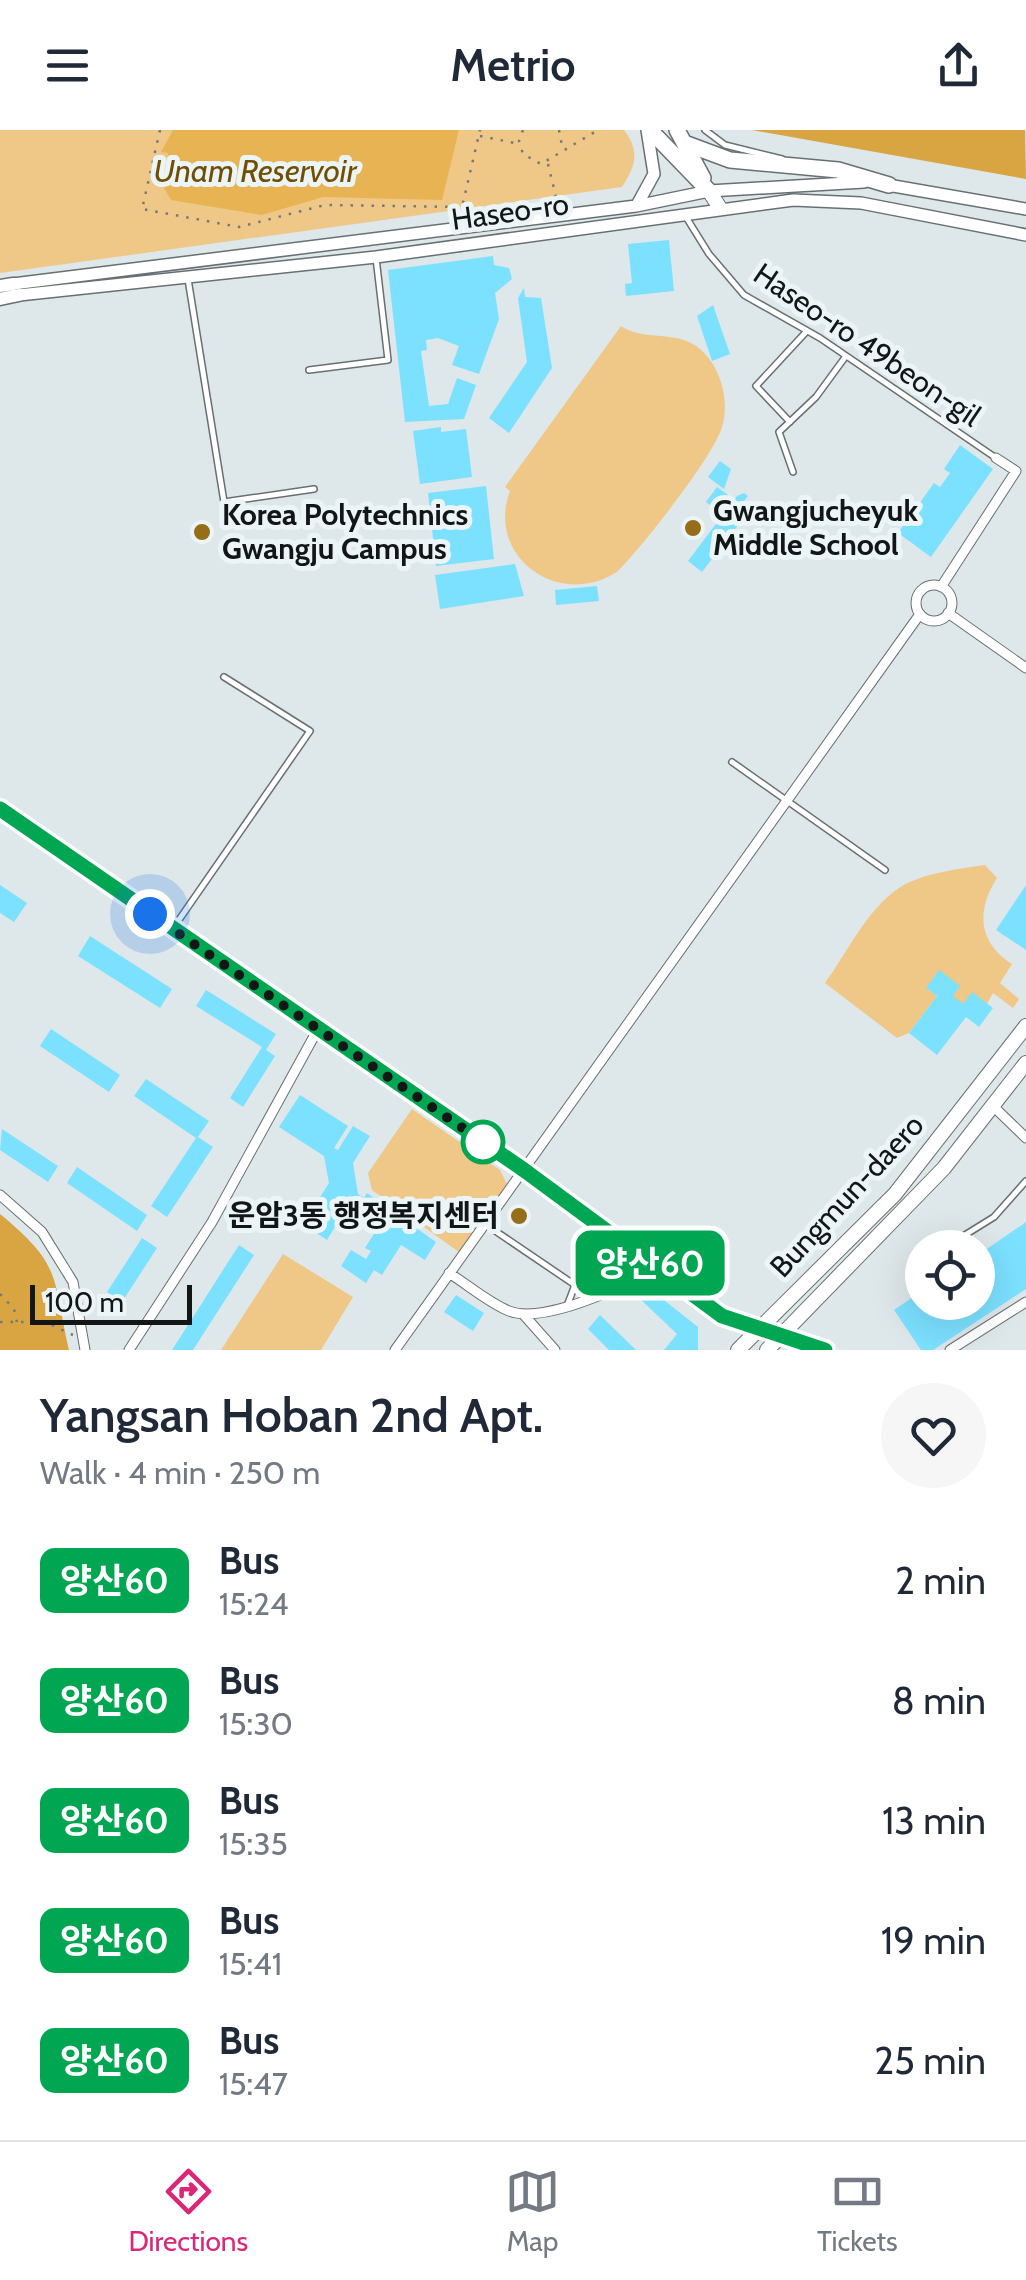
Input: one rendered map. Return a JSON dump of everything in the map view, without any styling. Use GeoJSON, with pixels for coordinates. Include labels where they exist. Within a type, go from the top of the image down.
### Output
{"type":"FeatureCollection","features":[{"type":"Feature","properties":{"kind":"highway"},"geometry":{"type":"LineString","coordinates":[[648,130],[708,191]]}},
{"type":"Feature","properties":{"kind":"highway"},"geometry":{"type":"LineString","coordinates":[[676,130],[687,144],[708,191]]}},
{"type":"Feature","properties":{"kind":"highway"},"geometry":{"type":"LineString","coordinates":[[687,144],[730,160],[838,170],[889,185]]}},
{"type":"Feature","properties":{"kind":"main road"},"geometry":{"type":"LineString","coordinates":[[708,191],[720,208]]}},
{"type":"Feature","properties":{"kind":"main road","name":"Haseo-ro"},"geometry":{"type":"LineString","coordinates":[[0,298],[10,288]]}},
{"type":"Feature","properties":{"kind":"main road"},"geometry":{"type":"LineString","coordinates":[[0,809],[524,1170],[722,1316],[825,1350]]}},
{"type":"Feature","properties":{"kind":"main road","name":"Bungmun-daero"},"geometry":{"type":"LineString","coordinates":[[738,1350],[895,1194],[1026,1026]]}},
{"type":"Feature","properties":{"kind":"main road","name":"Bungmun-daero"},"geometry":{"type":"LineString","coordinates":[[766,1350],[904,1213],[1026,1063]]}},
{"type":"Feature","properties":{"kind":"street"},"geometry":{"type":"LineString","coordinates":[[636,206],[654,174],[648,130]]}},
{"type":"Feature","properties":{"kind":"street","name":"Haseo-ro"},"geometry":{"type":"LineString","coordinates":[[10,288],[636,206],[708,191],[852,181],[1026,210]]}},
{"type":"Feature","properties":{"kind":"street","name":"Haseo-ro"},"geometry":{"type":"LineString","coordinates":[[10,288],[188,276],[376,257],[793,200],[861,203],[1026,235]]}},
{"type":"Feature","properties":{"kind":"street"},"geometry":{"type":"LineString","coordinates":[[941,587],[1016,471],[996,458]]}},
{"type":"Feature","properties":{"kind":"street"},"geometry":{"type":"LineString","coordinates":[[931,585],[941,587],[951,598],[948,613],[936,620],[920,614],[916,603],[920,591],[931,585]]}},
{"type":"Feature","properties":{"kind":"street"},"geometry":{"type":"LineString","coordinates":[[948,613],[1026,668]]}},
{"type":"Feature","properties":{"kind":"street"},"geometry":{"type":"LineString","coordinates":[[395,1350],[920,614]]}},
{"type":"Feature","properties":{"kind":"street"},"geometry":{"type":"LineString","coordinates":[[129,1350],[212,1222],[318,1029]]}},
{"type":"Feature","properties":{"kind":"street"},"geometry":{"type":"LineString","coordinates":[[994,1107],[1026,1138]]}},
{"type":"Feature","properties":{"kind":"street"},"geometry":{"type":"LineString","coordinates":[[0,1194],[42,1232],[73,1282],[84,1346]]}},
{"type":"Feature","properties":{"kind":"street"},"geometry":{"type":"LineString","coordinates":[[449,1273],[508,1311],[524,1314],[568,1306],[659,1270]]}},
{"type":"Feature","properties":{"kind":"street"},"geometry":{"type":"LineString","coordinates":[[950,1350],[1026,1302]]}},
{"type":"Feature","properties":{"kind":"street"},"geometry":{"type":"LineString","coordinates":[[524,1314],[555,1350]]}},
{"type":"Feature","properties":{"kind":"lane"},"geometry":{"type":"LineString","coordinates":[[704,130],[726,145],[776,155],[794,165]]}},
{"type":"Feature","properties":{"kind":"lane","name":"Haseo-ro 49beon-gil"},"geometry":{"type":"LineString","coordinates":[[684,214],[709,254],[744,295],[846,356],[996,458]]}},
{"type":"Feature","properties":{"kind":"lane"},"geometry":{"type":"LineString","coordinates":[[309,370],[388,360],[376,257]]}},
{"type":"Feature","properties":{"kind":"lane"},"geometry":{"type":"LineString","coordinates":[[188,276],[224,502],[314,489]]}},
{"type":"Feature","properties":{"kind":"lane"},"geometry":{"type":"LineString","coordinates":[[790,422],[756,386],[806,331]]}},
{"type":"Feature","properties":{"kind":"lane"},"geometry":{"type":"LineString","coordinates":[[793,472],[779,432],[816,397],[846,356]]}},
{"type":"Feature","properties":{"kind":"lane"},"geometry":{"type":"LineString","coordinates":[[172,929],[310,731],[224,677]]}},
{"type":"Feature","properties":{"kind":"lane"},"geometry":{"type":"LineString","coordinates":[[732,762],[885,870]]}},
{"type":"Feature","properties":{"kind":"lane"},"geometry":{"type":"LineString","coordinates":[[973,1230],[994,1217],[1026,1181]]}},
{"type":"Feature","properties":{"kind":"lane"},"geometry":{"type":"LineString","coordinates":[[486,1224],[575,1285],[568,1306]]}},
{"type":"Feature","properties":{"kind":"path"},"geometry":{"type":"LineString","coordinates":[[160,130],[142,209],[239,227],[324,205],[462,207],[479,133],[520,144]]}},
{"type":"Feature","properties":{"kind":"path"},"geometry":{"type":"LineString","coordinates":[[523,130],[520,144],[528,159],[548,163]]}},
{"type":"Feature","properties":{"kind":"path"},"geometry":{"type":"LineString","coordinates":[[559,130],[562,148]]}},
{"type":"Feature","properties":{"kind":"path"},"geometry":{"type":"LineString","coordinates":[[548,163],[562,148],[598,130]]}},
{"type":"Feature","properties":{"kind":"path"},"geometry":{"type":"LineString","coordinates":[[548,163],[558,200]]}},
{"type":"Feature","properties":{"kind":"path"},"geometry":{"type":"LineString","coordinates":[[0,1294],[14,1309],[17,1325]]}},
{"type":"Feature","properties":{"kind":"path"},"geometry":{"type":"LineString","coordinates":[[0,1322],[46,1322],[84,1346]]}},
{"type":"Feature","properties":{"kind":"shaded area"},"geometry":{"type":"Polygon","coordinates":[[[0,130],[624,130],[634,158],[622,187],[0,273],[0,130]]]}},
{"type":"Feature","properties":{"kind":"shaded area"},"geometry":{"type":"Polygon","coordinates":[[[752,130],[1025,130],[1026,179],[752,130]]]}},
{"type":"Feature","properties":{"kind":"shaded area"},"geometry":{"type":"Polygon","coordinates":[[[621,326],[640,334],[681,339],[707,356],[722,385],[722,427],[692,479],[618,571],[596,582],[552,580],[533,571],[518,556],[508,537],[505,515],[510,491],[505,487],[621,326]]]}},
{"type":"Feature","properties":{"kind":"shaded area"},"geometry":{"type":"Polygon","coordinates":[[[985,865],[997,878],[986,902],[984,925],[992,946],[1012,964],[1000,983],[1019,999],[1013,1008],[993,993],[987,1004],[963,1004],[926,988],[937,996],[909,1033],[897,1038],[825,983],[868,919],[899,888],[929,875],[985,865]]]}},
{"type":"Feature","properties":{"kind":"shaded area"},"geometry":{"type":"Polygon","coordinates":[[[412,1109],[500,1170],[507,1184],[459,1252],[372,1190],[368,1173],[412,1109]]]}},
{"type":"Feature","properties":{"kind":"shaded area"},"geometry":{"type":"Polygon","coordinates":[[[0,1214],[45,1260],[56,1288],[69,1350],[0,1350],[0,1214]]]}},
{"type":"Feature","properties":{"kind":"shaded area"},"geometry":{"type":"Polygon","coordinates":[[[283,1254],[353,1297],[321,1350],[221,1350],[283,1254]]]}},
{"type":"Feature","properties":{"kind":"water","name":"Unam Reservoir"},"geometry":{"type":"Polygon","coordinates":[[[173,130],[459,130],[442,200],[323,197],[262,215],[171,200],[164,188],[168,153],[161,152],[173,130]]]}},
{"type":"Feature","properties":{"kind":"building"},"geometry":{"type":"Polygon","coordinates":[[[669,240],[674,291],[626,296],[625,284],[632,283],[628,244],[669,240]]]}},
{"type":"Feature","properties":{"kind":"building"},"geometry":{"type":"Polygon","coordinates":[[[493,256],[494,265],[509,268],[512,279],[495,293],[499,319],[479,374],[452,365],[459,346],[438,338],[426,340],[427,350],[421,351],[429,406],[448,404],[457,378],[476,385],[464,419],[405,422],[388,270],[493,256]]]}},
{"type":"Feature","properties":{"kind":"building"},"geometry":{"type":"Polygon","coordinates":[[[524,288],[525,297],[541,298],[552,368],[509,433],[489,418],[527,362],[518,298],[524,288]]]}},
{"type":"Feature","properties":{"kind":"building"},"geometry":{"type":"Polygon","coordinates":[[[713,305],[730,354],[712,361],[697,316],[713,305]]]}},
{"type":"Feature","properties":{"kind":"building"},"geometry":{"type":"Polygon","coordinates":[[[441,427],[441,432],[466,429],[472,477],[420,484],[413,431],[441,427]]]}},
{"type":"Feature","properties":{"kind":"building"},"geometry":{"type":"Polygon","coordinates":[[[960,445],[993,469],[931,557],[898,533],[934,483],[940,487],[950,473],[944,469],[960,445]]]}},
{"type":"Feature","properties":{"kind":"building"},"geometry":{"type":"Polygon","coordinates":[[[720,461],[731,469],[724,489],[708,477],[720,461]]]}},
{"type":"Feature","properties":{"kind":"building"},"geometry":{"type":"Polygon","coordinates":[[[486,486],[494,559],[436,566],[428,493],[486,486]]]}},
{"type":"Feature","properties":{"kind":"building"},"geometry":{"type":"Polygon","coordinates":[[[717,487],[728,495],[719,512],[706,502],[717,487]]]}},
{"type":"Feature","properties":{"kind":"building"},"geometry":{"type":"Polygon","coordinates":[[[737,496],[748,496],[744,501],[752,507],[702,572],[688,561],[737,496]]]}},
{"type":"Feature","properties":{"kind":"building"},"geometry":{"type":"Polygon","coordinates":[[[515,564],[524,596],[440,609],[435,575],[515,564]]]}},
{"type":"Feature","properties":{"kind":"building"},"geometry":{"type":"Polygon","coordinates":[[[597,586],[599,601],[556,605],[555,590],[597,586]]]}},
{"type":"Feature","properties":{"kind":"building"},"geometry":{"type":"Polygon","coordinates":[[[0,885],[27,903],[14,922],[0,913],[0,885]]]}},
{"type":"Feature","properties":{"kind":"building"},"geometry":{"type":"Polygon","coordinates":[[[1026,885],[1026,950],[996,930],[1026,885]]]}},
{"type":"Feature","properties":{"kind":"building"},"geometry":{"type":"Polygon","coordinates":[[[90,936],[172,989],[160,1008],[78,956],[90,936]]]}},
{"type":"Feature","properties":{"kind":"building"},"geometry":{"type":"Polygon","coordinates":[[[939,970],[960,986],[953,996],[963,1004],[972,992],[993,1008],[979,1027],[966,1017],[937,1055],[909,1033],[937,996],[926,988],[939,970]]]}},
{"type":"Feature","properties":{"kind":"building"},"geometry":{"type":"Polygon","coordinates":[[[206,990],[276,1034],[266,1050],[275,1056],[243,1107],[230,1098],[262,1047],[196,1006],[206,990]]]}},
{"type":"Feature","properties":{"kind":"building"},"geometry":{"type":"Polygon","coordinates":[[[51,1029],[120,1075],[109,1092],[40,1046],[51,1029]]]}},
{"type":"Feature","properties":{"kind":"building"},"geometry":{"type":"Polygon","coordinates":[[[146,1079],[209,1121],[198,1137],[213,1147],[167,1217],[151,1206],[196,1138],[134,1096],[146,1079]]]}},
{"type":"Feature","properties":{"kind":"building"},"geometry":{"type":"Polygon","coordinates":[[[300,1095],[348,1126],[334,1148],[338,1150],[353,1126],[370,1136],[353,1163],[358,1194],[364,1198],[367,1193],[436,1242],[425,1260],[401,1245],[382,1275],[374,1270],[366,1283],[341,1266],[351,1250],[366,1259],[371,1251],[365,1248],[377,1229],[346,1209],[327,1240],[303,1224],[329,1183],[324,1156],[279,1127],[300,1095]]]}},
{"type":"Feature","properties":{"kind":"building"},"geometry":{"type":"Polygon","coordinates":[[[2,1129],[58,1166],[48,1182],[0,1150],[2,1129]]]}},
{"type":"Feature","properties":{"kind":"building"},"geometry":{"type":"Polygon","coordinates":[[[77,1167],[147,1215],[137,1231],[67,1183],[77,1167]]]}},
{"type":"Feature","properties":{"kind":"building"},"geometry":{"type":"Polygon","coordinates":[[[1026,1222],[1026,1289],[995,1309],[995,1243],[1026,1222]]]}},
{"type":"Feature","properties":{"kind":"building"},"geometry":{"type":"Polygon","coordinates":[[[142,1238],[157,1248],[122,1302],[107,1292],[142,1238]]]}},
{"type":"Feature","properties":{"kind":"building"},"geometry":{"type":"Polygon","coordinates":[[[239,1245],[254,1255],[193,1350],[172,1350],[239,1245]]]}},
{"type":"Feature","properties":{"kind":"building"},"geometry":{"type":"Polygon","coordinates":[[[640,1291],[645,1295],[655,1293],[698,1327],[698,1350],[664,1350],[677,1334],[636,1295],[640,1291]]]}},
{"type":"Feature","properties":{"kind":"building"},"geometry":{"type":"Polygon","coordinates":[[[456,1295],[484,1313],[473,1331],[444,1312],[456,1295]]]}},
{"type":"Feature","properties":{"kind":"building"},"geometry":{"type":"Polygon","coordinates":[[[905,1303],[905,1320],[979,1320],[933,1350],[921,1350],[894,1310],[905,1303]]]}},
{"type":"Feature","properties":{"kind":"building"},"geometry":{"type":"Polygon","coordinates":[[[600,1315],[636,1350],[609,1350],[588,1329],[600,1315]]]}},
{"type":"Feature","properties":{"kind":"bus line","name":"양산60"},"geometry":{"type":"LineString","coordinates":[[0,809],[524,1170],[722,1316],[825,1350]]}},
{"type":"Feature","properties":{"kind":"place","name":"Gwangjucheyuk Middle School"},"geometry":{"type":"Point","coordinates":[693,528]}},
{"type":"Feature","properties":{"kind":"place","name":"Korea Polytechnics Gwangju Campus"},"geometry":{"type":"Point","coordinates":[202,532]}},
{"type":"Feature","properties":{"kind":"place","name":"운암3동 행정복지센터"},"geometry":{"type":"Point","coordinates":[519,1216]}},
{"type":"Feature","properties":{"kind":"route"},"geometry":{"type":"LineString","coordinates":[[150,914],[483,1142]]}}]}
